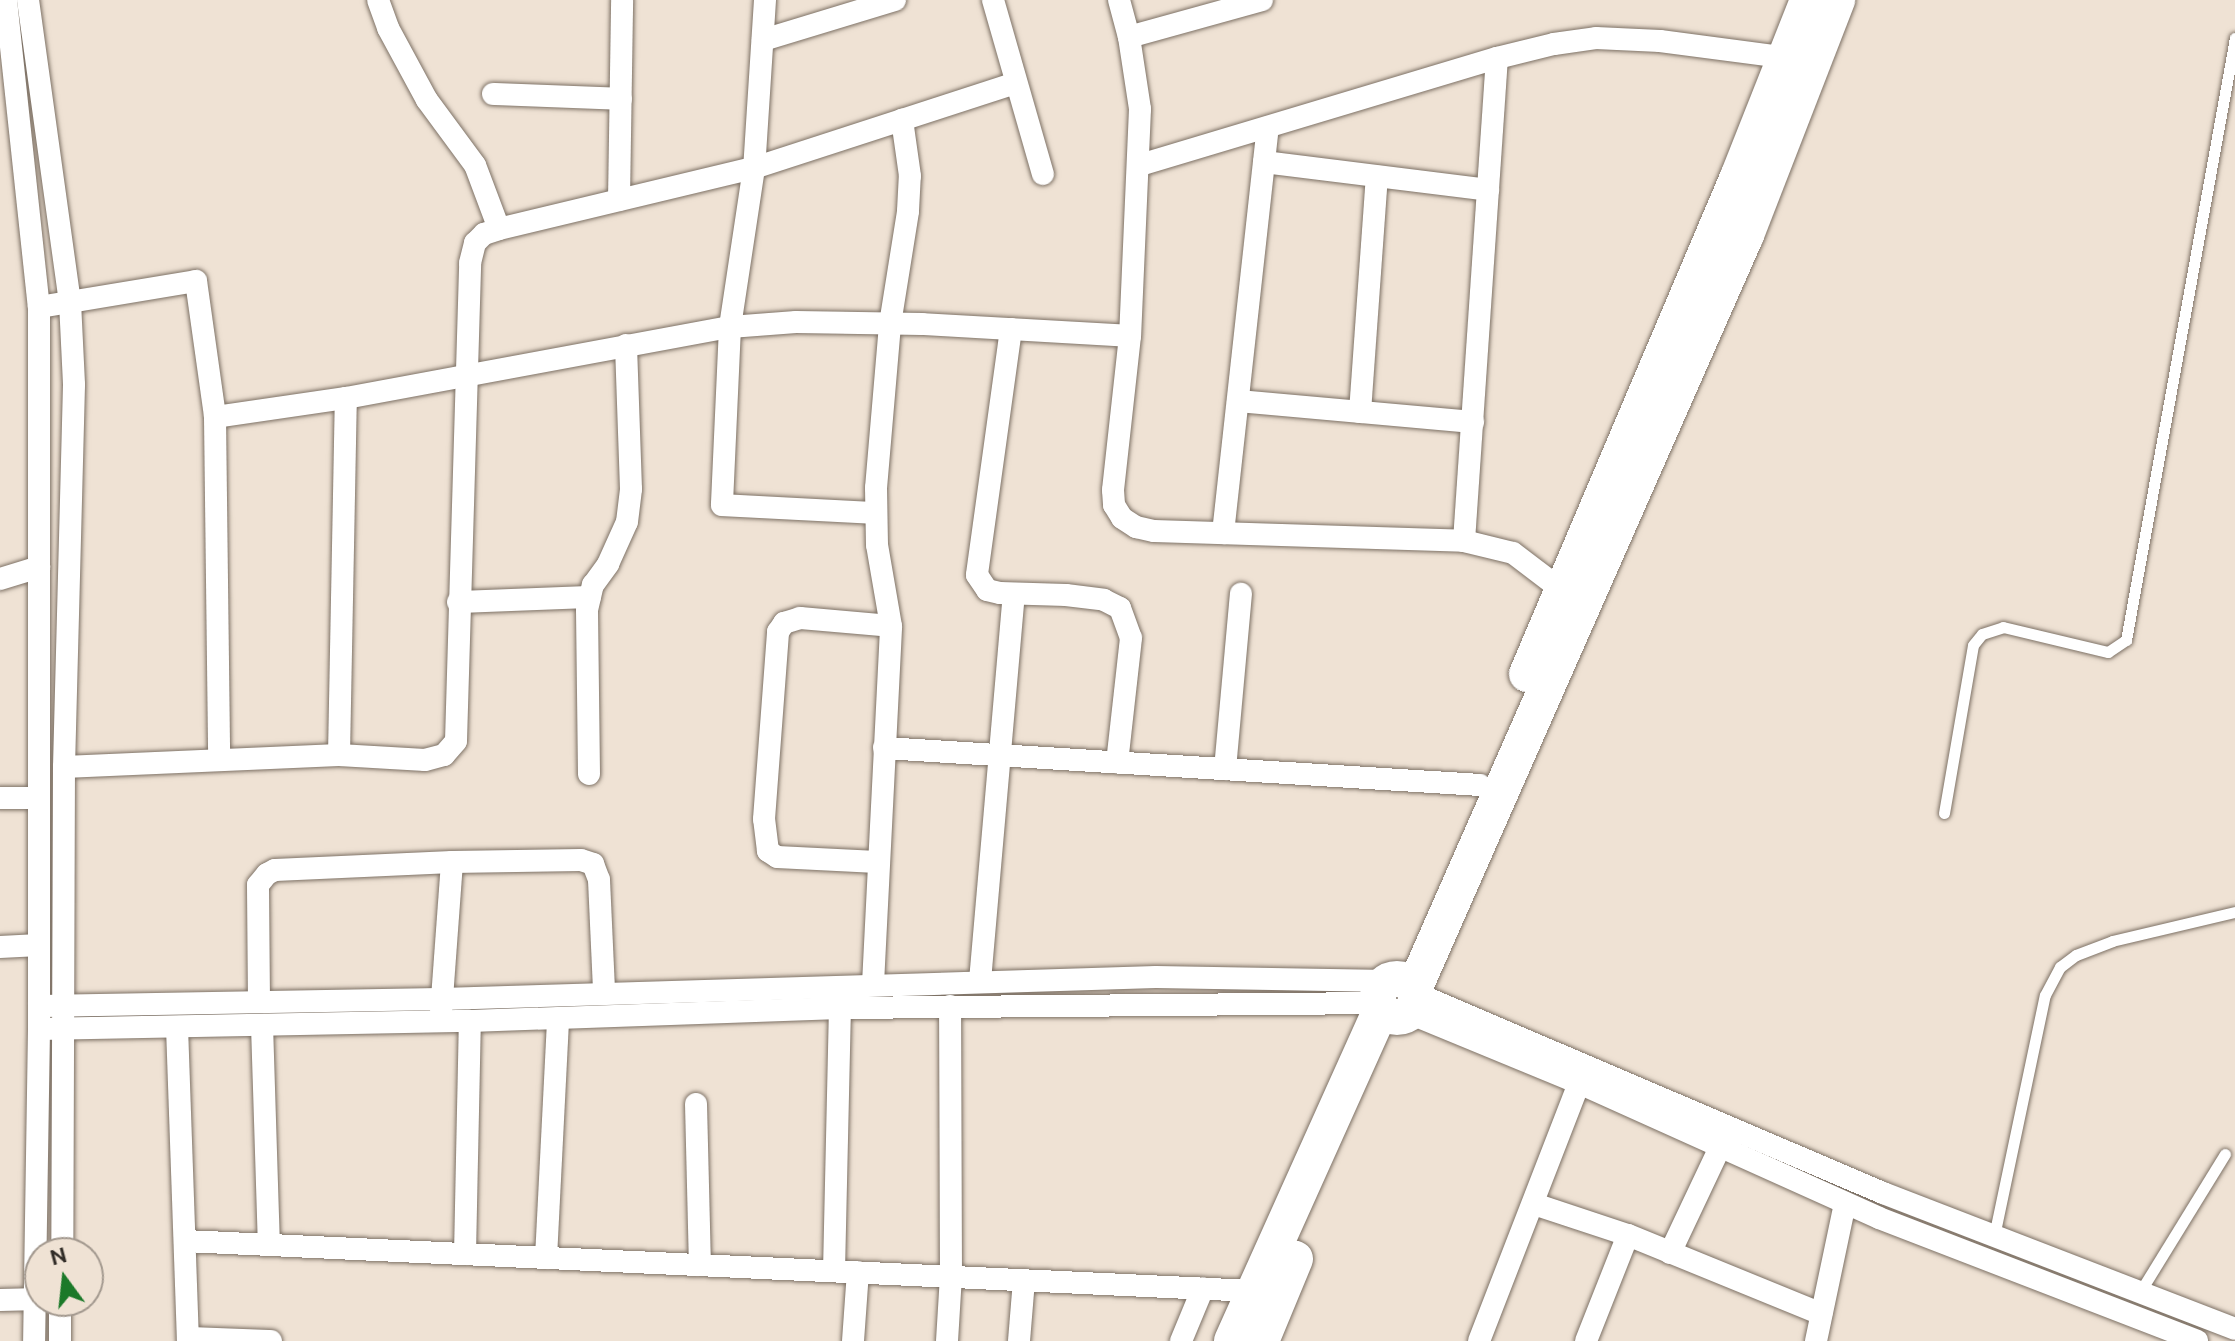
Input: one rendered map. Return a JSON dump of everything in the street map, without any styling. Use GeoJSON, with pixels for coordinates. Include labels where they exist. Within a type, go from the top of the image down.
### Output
{"type":"FeatureCollection","features":[{"type":"Feature","properties":{"kind":"main road"},"geometry":{"type":"LineString","coordinates":[[1232,1341],[1397,998],[1733,263],[1799,60],[1808,0]]}},
{"type":"Feature","properties":{"kind":"main road"},"geometry":{"type":"LineString","coordinates":[[1261,1341],[1480,785],[1563,591],[1799,60],[1837,0]]}},
{"type":"Feature","properties":{"kind":"street"},"geometry":{"type":"LineString","coordinates":[[6,0],[39,307],[37,1237]]}},
{"type":"Feature","properties":{"kind":"street"},"geometry":{"type":"LineString","coordinates":[[28,0],[70,302],[74,403],[64,767],[62,1237]]}},
{"type":"Feature","properties":{"kind":"street"},"geometry":{"type":"LineString","coordinates":[[378,0],[388,28],[427,100],[475,165],[499,229]]}},
{"type":"Feature","properties":{"kind":"street"},"geometry":{"type":"LineString","coordinates":[[619,200],[622,0]]}},
{"type":"Feature","properties":{"kind":"street"},"geometry":{"type":"LineString","coordinates":[[765,0],[754,168],[730,327],[722,505],[876,513]]}},
{"type":"Feature","properties":{"kind":"street"},"geometry":{"type":"LineString","coordinates":[[763,40],[895,0]]}},
{"type":"Feature","properties":{"kind":"street"},"geometry":{"type":"LineString","coordinates":[[993,0],[1043,174]]}},
{"type":"Feature","properties":{"kind":"street"},"geometry":{"type":"LineString","coordinates":[[1119,0],[1129,37],[1140,109],[1140,165],[1130,336],[1114,505],[1122,518],[1136,527],[1223,533],[1464,541],[1513,553],[1563,591]]}},
{"type":"Feature","properties":{"kind":"street"},"geometry":{"type":"LineString","coordinates":[[1129,37],[1262,0]]}},
{"type":"Feature","properties":{"kind":"street"},"geometry":{"type":"LineString","coordinates":[[1140,165],[1497,58],[1596,38],[1660,41],[1799,60]]}},
{"type":"Feature","properties":{"kind":"street"},"geometry":{"type":"LineString","coordinates":[[1464,541],[1497,58]]}},
{"type":"Feature","properties":{"kind":"street"},"geometry":{"type":"LineString","coordinates":[[64,767],[339,755],[425,760],[444,755],[456,741],[470,263],[475,243],[484,234],[499,229],[754,168],[1016,83]]}},
{"type":"Feature","properties":{"kind":"street"},"geometry":{"type":"LineString","coordinates":[[493,94],[621,99]]}},
{"type":"Feature","properties":{"kind":"street"},"geometry":{"type":"LineString","coordinates":[[873,984],[891,626],[877,545],[876,513],[890,324],[909,200],[910,176],[902,120]]}},
{"type":"Feature","properties":{"kind":"street"},"geometry":{"type":"LineString","coordinates":[[1223,533],[1268,127]]}},
{"type":"Feature","properties":{"kind":"street"},"geometry":{"type":"LineString","coordinates":[[1264,162],[1488,190]]}},
{"type":"Feature","properties":{"kind":"street"},"geometry":{"type":"LineString","coordinates":[[1360,412],[1377,177]]}},
{"type":"Feature","properties":{"kind":"street"},"geometry":{"type":"LineString","coordinates":[[39,307],[196,281],[215,417],[219,760]]}},
{"type":"Feature","properties":{"kind":"street"},"geometry":{"type":"LineString","coordinates":[[215,417],[346,398],[730,327],[796,322],[890,324],[1130,336]]}},
{"type":"Feature","properties":{"kind":"street"},"geometry":{"type":"LineString","coordinates":[[1011,329],[976,565],[980,584],[987,590],[1014,595],[1066,595],[1104,600],[1120,608],[1131,638],[1117,762]]}},
{"type":"Feature","properties":{"kind":"street"},"geometry":{"type":"LineString","coordinates":[[589,774],[590,597],[593,585],[608,564],[627,522],[631,489],[626,345]]}},
{"type":"Feature","properties":{"kind":"street"},"geometry":{"type":"LineString","coordinates":[[339,755],[346,398]]}},
{"type":"Feature","properties":{"kind":"street"},"geometry":{"type":"LineString","coordinates":[[1238,401],[1473,422]]}},
{"type":"Feature","properties":{"kind":"street"},"geometry":{"type":"LineString","coordinates":[[0,579],[39,567]]}},
{"type":"Feature","properties":{"kind":"street"},"geometry":{"type":"LineString","coordinates":[[1225,769],[1241,594]]}},
{"type":"Feature","properties":{"kind":"street"},"geometry":{"type":"LineString","coordinates":[[980,981],[1014,595]]}},
{"type":"Feature","properties":{"kind":"street"},"geometry":{"type":"LineString","coordinates":[[458,602],[590,597]]}},
{"type":"Feature","properties":{"kind":"street"},"geometry":{"type":"LineString","coordinates":[[877,862],[777,857],[768,851],[764,819],[778,632],[784,623],[800,618],[891,626]]}},
{"type":"Feature","properties":{"kind":"street"},"geometry":{"type":"LineString","coordinates":[[884,748],[1480,785]]}},
{"type":"Feature","properties":{"kind":"street"},"geometry":{"type":"LineString","coordinates":[[0,798],[39,798]]}},
{"type":"Feature","properties":{"kind":"street"},"geometry":{"type":"LineString","coordinates":[[259,1002],[258,885],[267,874],[275,870],[452,862],[581,860],[593,864],[599,880],[604,992]]}},
{"type":"Feature","properties":{"kind":"street"},"geometry":{"type":"LineString","coordinates":[[442,1010],[452,862]]}},
{"type":"Feature","properties":{"kind":"street"},"geometry":{"type":"LineString","coordinates":[[0,947],[39,945]]}},
{"type":"Feature","properties":{"kind":"street"},"geometry":{"type":"LineString","coordinates":[[39,1029],[262,1025],[604,992],[1247,977],[1397,998],[1868,1187],[2235,1329]]}},
{"type":"Feature","properties":{"kind":"street"},"geometry":{"type":"LineString","coordinates":[[39,1006],[259,1002],[442,1010],[470,1021],[840,1008],[1397,998],[1845,1203],[2197,1341]]}},
{"type":"Feature","properties":{"kind":"street"},"geometry":{"type":"LineString","coordinates":[[947,1341],[951,1276],[950,1006]]}},
{"type":"Feature","properties":{"kind":"street"},"geometry":{"type":"LineString","coordinates":[[834,1271],[840,1008]]}},
{"type":"Feature","properties":{"kind":"street"},"geometry":{"type":"LineString","coordinates":[[546,1258],[558,1018]]}},
{"type":"Feature","properties":{"kind":"street"},"geometry":{"type":"LineString","coordinates":[[465,1254],[470,1021]]}},
{"type":"Feature","properties":{"kind":"street"},"geometry":{"type":"LineString","coordinates":[[262,1025],[269,1245]]}},
{"type":"Feature","properties":{"kind":"street"},"geometry":{"type":"LineString","coordinates":[[177,1027],[188,1339],[271,1341]]}},
{"type":"Feature","properties":{"kind":"street"},"geometry":{"type":"LineString","coordinates":[[1479,1341],[1579,1083]]}},
{"type":"Feature","properties":{"kind":"street"},"geometry":{"type":"LineString","coordinates":[[696,1104],[700,1265]]}},
{"type":"Feature","properties":{"kind":"street"},"geometry":{"type":"LineString","coordinates":[[1670,1253],[1721,1145]]}},
{"type":"Feature","properties":{"kind":"street"},"geometry":{"type":"LineString","coordinates":[[1816,1341],[1845,1203]]}},
{"type":"Feature","properties":{"kind":"street"},"geometry":{"type":"LineString","coordinates":[[1534,1204],[1628,1235],[1822,1314]]}},
{"type":"Feature","properties":{"kind":"street"},"geometry":{"type":"LineString","coordinates":[[1586,1341],[1628,1235]]}},
{"type":"Feature","properties":{"kind":"street"},"geometry":{"type":"LineString","coordinates":[[185,1241],[1255,1291]]}},
{"type":"Feature","properties":{"kind":"street"},"geometry":{"type":"LineString","coordinates":[[853,1341],[858,1272]]}},
{"type":"Feature","properties":{"kind":"street"},"geometry":{"type":"LineString","coordinates":[[1019,1341],[1024,1280]]}},
{"type":"Feature","properties":{"kind":"street"},"geometry":{"type":"LineString","coordinates":[[1181,1341],[1203,1288]]}},
{"type":"Feature","properties":{"kind":"street"},"geometry":{"type":"LineString","coordinates":[[0,1300],[24,1299]]}},
{"type":"Feature","properties":{"kind":"street"},"geometry":{"type":"LineString","coordinates":[[34,1341],[36,1317]]}},
{"type":"Feature","properties":{"kind":"street"},"geometry":{"type":"LineString","coordinates":[[60,1317],[60,1341]]}},
{"type":"Feature","properties":{"kind":"lane"},"geometry":{"type":"LineString","coordinates":[[1944,813],[1973,645],[1982,634],[2003,627],[2108,652],[2126,640],[2235,38]]}},
{"type":"Feature","properties":{"kind":"lane"},"geometry":{"type":"LineString","coordinates":[[1994,1236],[2045,995],[2060,967],[2076,955],[2112,941],[2235,912]]}},
{"type":"Feature","properties":{"kind":"lane"},"geometry":{"type":"LineString","coordinates":[[2140,1292],[2225,1154]]}}]}
